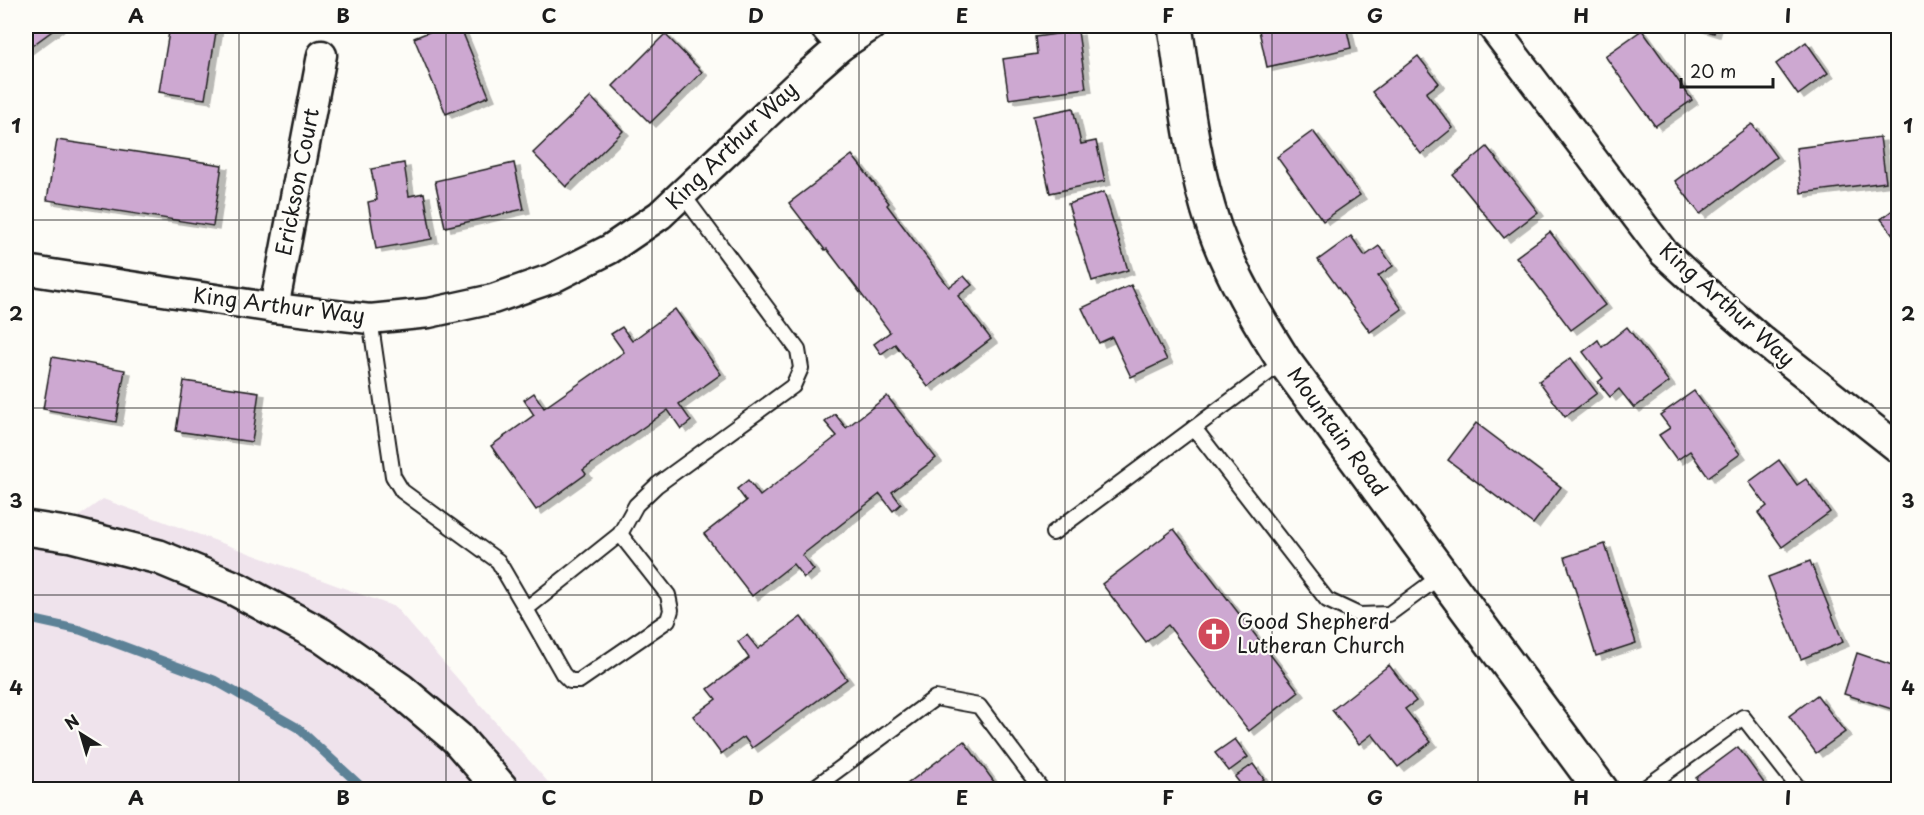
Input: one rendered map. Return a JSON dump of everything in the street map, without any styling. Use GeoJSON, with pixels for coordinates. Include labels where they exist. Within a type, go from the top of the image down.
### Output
{"type":"FeatureCollection","features":[{"type":"Feature","properties":{"kind":"street","name":"King Arthur Way"},"geometry":{"type":"LineString","coordinates":[[26,270],[274,308],[370,319],[429,313],[493,299],[554,278],[610,249],[660,215],[809,74],[832,36],[871,26]]}},
{"type":"Feature","properties":{"kind":"street","name":"Mountain Road"},"geometry":{"type":"LineString","coordinates":[[1175,26],[1194,153],[1215,228],[1247,302],[1284,361],[1601,789]]}},
{"type":"Feature","properties":{"kind":"street","name":"King Arthur Way"},"geometry":{"type":"LineString","coordinates":[[1492,26],[1665,253],[1763,341],[1899,448]]}},
{"type":"Feature","properties":{"kind":"street","name":"Erickson Court"},"geometry":{"type":"LineString","coordinates":[[274,308],[322,55]]}},
{"type":"Feature","properties":{"kind":"street"},"geometry":{"type":"LineString","coordinates":[[26,528],[72,534],[159,557],[236,589],[321,635],[416,703],[457,738],[502,789]]}},
{"type":"Feature","properties":{"kind":"lane"},"geometry":{"type":"LineString","coordinates":[[526,609],[620,534],[636,506],[657,485],[793,386],[801,368],[798,350],[683,195]]}},
{"type":"Feature","properties":{"kind":"lane"},"geometry":{"type":"LineString","coordinates":[[370,319],[393,476],[402,491],[498,561],[563,674],[570,681],[579,681],[668,620],[671,610],[668,596],[620,534]]}},
{"type":"Feature","properties":{"kind":"lane"},"geometry":{"type":"LineString","coordinates":[[1053,533],[1284,361]]}},
{"type":"Feature","properties":{"kind":"lane"},"geometry":{"type":"LineString","coordinates":[[1194,428],[1327,600],[1359,615],[1389,614],[1442,575]]}},
{"type":"Feature","properties":{"kind":"lane"},"geometry":{"type":"LineString","coordinates":[[811,789],[935,698],[979,706],[1042,789]]}},
{"type":"Feature","properties":{"kind":"lane"},"geometry":{"type":"LineString","coordinates":[[1642,789],[1743,717],[1800,789]]}},
{"type":"Feature","properties":{"kind":"shaded area"},"geometry":{"type":"Polygon","coordinates":[[[103,499],[395,607],[554,789],[26,789],[26,554],[103,499]]]}},
{"type":"Feature","properties":{"kind":"building"},"geometry":{"type":"Polygon","coordinates":[[[26,26],[59,26],[26,50],[26,26]]]}},
{"type":"Feature","properties":{"kind":"building"},"geometry":{"type":"Polygon","coordinates":[[[170,26],[217,26],[205,99],[159,92],[170,26]]]}},
{"type":"Feature","properties":{"kind":"building"},"geometry":{"type":"Polygon","coordinates":[[[444,26],[460,26],[489,96],[446,114],[414,38],[444,26]]]}},
{"type":"Feature","properties":{"kind":"building"},"geometry":{"type":"Polygon","coordinates":[[[1258,26],[1346,26],[1351,48],[1267,67],[1258,26]]]}},
{"type":"Feature","properties":{"kind":"building"},"geometry":{"type":"Polygon","coordinates":[[[1691,26],[1716,26],[1714,33],[1691,26]]]}},
{"type":"Feature","properties":{"kind":"building"},"geometry":{"type":"Polygon","coordinates":[[[1642,30],[1692,100],[1655,126],[1605,56],[1642,30]]]}},
{"type":"Feature","properties":{"kind":"building"},"geometry":{"type":"Polygon","coordinates":[[[1078,31],[1086,88],[1009,99],[1003,59],[1037,54],[1035,37],[1078,31]]]}},
{"type":"Feature","properties":{"kind":"building"},"geometry":{"type":"Polygon","coordinates":[[[665,34],[702,72],[650,123],[613,86],[665,34]]]}},
{"type":"Feature","properties":{"kind":"building"},"geometry":{"type":"Polygon","coordinates":[[[1806,42],[1828,73],[1798,95],[1776,64],[1806,42]]]}},
{"type":"Feature","properties":{"kind":"building"},"geometry":{"type":"Polygon","coordinates":[[[1418,56],[1439,83],[1426,93],[1453,128],[1421,154],[1372,92],[1418,56]]]}},
{"type":"Feature","properties":{"kind":"building"},"geometry":{"type":"Polygon","coordinates":[[[591,97],[623,131],[566,187],[533,153],[591,97]]]}},
{"type":"Feature","properties":{"kind":"building"},"geometry":{"type":"Polygon","coordinates":[[[1073,108],[1081,144],[1096,141],[1105,181],[1050,193],[1033,116],[1073,108]]]}},
{"type":"Feature","properties":{"kind":"building"},"geometry":{"type":"Polygon","coordinates":[[[1752,124],[1776,157],[1700,214],[1675,181],[1752,124]]]}},
{"type":"Feature","properties":{"kind":"building"},"geometry":{"type":"Polygon","coordinates":[[[1313,131],[1360,195],[1323,221],[1277,157],[1313,131]]]}},
{"type":"Feature","properties":{"kind":"building"},"geometry":{"type":"Polygon","coordinates":[[[1880,137],[1886,182],[1801,193],[1796,148],[1880,137]]]}},
{"type":"Feature","properties":{"kind":"building"},"geometry":{"type":"Polygon","coordinates":[[[57,140],[222,165],[213,226],[47,200],[57,140]]]}},
{"type":"Feature","properties":{"kind":"building"},"geometry":{"type":"Polygon","coordinates":[[[1487,147],[1538,212],[1504,238],[1453,175],[1487,147]]]}},
{"type":"Feature","properties":{"kind":"building"},"geometry":{"type":"Polygon","coordinates":[[[852,155],[949,287],[964,276],[972,285],[958,296],[991,339],[928,387],[895,344],[881,354],[874,344],[890,332],[789,203],[852,155]]]}},
{"type":"Feature","properties":{"kind":"building"},"geometry":{"type":"Polygon","coordinates":[[[404,163],[409,196],[424,193],[432,239],[376,249],[368,202],[377,200],[371,169],[404,163]]]}},
{"type":"Feature","properties":{"kind":"building"},"geometry":{"type":"Polygon","coordinates":[[[514,163],[524,209],[445,227],[435,181],[514,163]]]}},
{"type":"Feature","properties":{"kind":"building"},"geometry":{"type":"Polygon","coordinates":[[[1104,192],[1128,270],[1092,281],[1068,204],[1104,192]]]}},
{"type":"Feature","properties":{"kind":"building"},"geometry":{"type":"Polygon","coordinates":[[[1898,206],[1898,241],[1881,219],[1898,206]]]}},
{"type":"Feature","properties":{"kind":"building"},"geometry":{"type":"Polygon","coordinates":[[[1550,232],[1605,305],[1571,330],[1516,257],[1550,232]]]}},
{"type":"Feature","properties":{"kind":"building"},"geometry":{"type":"Polygon","coordinates":[[[1351,236],[1365,256],[1379,246],[1393,266],[1378,276],[1402,309],[1370,332],[1318,260],[1351,236]]]}},
{"type":"Feature","properties":{"kind":"building"},"geometry":{"type":"Polygon","coordinates":[[[1131,285],[1167,360],[1131,377],[1112,337],[1099,343],[1082,308],[1131,285]]]}},
{"type":"Feature","properties":{"kind":"building"},"geometry":{"type":"Polygon","coordinates":[[[675,309],[721,374],[679,404],[691,421],[681,429],[668,410],[583,470],[586,474],[536,510],[491,446],[534,415],[524,400],[534,393],[544,408],[624,352],[611,334],[622,327],[632,341],[675,309]]]}},
{"type":"Feature","properties":{"kind":"building"},"geometry":{"type":"Polygon","coordinates":[[[1627,327],[1669,382],[1634,408],[1619,389],[1610,397],[1598,382],[1603,378],[1583,352],[1598,340],[1602,347],[1627,327]]]}},
{"type":"Feature","properties":{"kind":"building"},"geometry":{"type":"Polygon","coordinates":[[[52,357],[125,370],[116,422],[43,409],[52,357]]]}},
{"type":"Feature","properties":{"kind":"building"},"geometry":{"type":"Polygon","coordinates":[[[1571,358],[1597,393],[1565,417],[1539,381],[1571,358]]]}},
{"type":"Feature","properties":{"kind":"building"},"geometry":{"type":"Polygon","coordinates":[[[184,381],[259,392],[252,442],[176,431],[184,381]]]}},
{"type":"Feature","properties":{"kind":"building"},"geometry":{"type":"Polygon","coordinates":[[[1694,391],[1740,454],[1708,477],[1690,451],[1677,460],[1659,435],[1670,428],[1660,415],[1694,391]]]}},
{"type":"Feature","properties":{"kind":"building"},"geometry":{"type":"Polygon","coordinates":[[[887,396],[936,458],[892,492],[901,504],[893,511],[880,494],[802,555],[814,570],[804,578],[793,564],[752,596],[704,534],[746,501],[737,489],[748,480],[760,496],[837,436],[825,422],[835,414],[846,428],[887,396]]]}},
{"type":"Feature","properties":{"kind":"building"},"geometry":{"type":"Polygon","coordinates":[[[1476,423],[1561,487],[1533,524],[1448,460],[1476,423]]]}},
{"type":"Feature","properties":{"kind":"building"},"geometry":{"type":"Polygon","coordinates":[[[1779,460],[1797,485],[1806,479],[1830,512],[1782,547],[1758,513],[1767,506],[1749,482],[1779,460]]]}},
{"type":"Feature","properties":{"kind":"building","name":"Good Shepherd Lutheran Church"},"geometry":{"type":"Polygon","coordinates":[[[1174,529],[1299,692],[1249,731],[1168,625],[1146,642],[1102,584],[1174,529]]]}},
{"type":"Feature","properties":{"kind":"building"},"geometry":{"type":"Polygon","coordinates":[[[1605,544],[1636,643],[1596,656],[1565,557],[1605,544]]]}},
{"type":"Feature","properties":{"kind":"building"},"geometry":{"type":"Polygon","coordinates":[[[1810,561],[1843,642],[1801,659],[1768,577],[1810,561]]]}},
{"type":"Feature","properties":{"kind":"building"},"geometry":{"type":"Polygon","coordinates":[[[801,617],[847,679],[752,748],[744,737],[721,754],[693,716],[716,699],[708,689],[749,658],[738,642],[747,635],[758,649],[801,617]]]}},
{"type":"Feature","properties":{"kind":"building"},"geometry":{"type":"Polygon","coordinates":[[[1857,653],[1898,667],[1898,711],[1844,694],[1857,653]]]}},
{"type":"Feature","properties":{"kind":"building"},"geometry":{"type":"Polygon","coordinates":[[[1389,665],[1416,701],[1405,709],[1431,742],[1398,767],[1372,734],[1359,744],[1332,710],[1389,665]]]}},
{"type":"Feature","properties":{"kind":"building"},"geometry":{"type":"Polygon","coordinates":[[[1817,695],[1845,732],[1816,753],[1789,716],[1817,695]]]}},
{"type":"Feature","properties":{"kind":"building"},"geometry":{"type":"Polygon","coordinates":[[[1235,739],[1248,757],[1229,771],[1215,753],[1235,739]]]}},
{"type":"Feature","properties":{"kind":"building"},"geometry":{"type":"Polygon","coordinates":[[[964,741],[1000,790],[899,790],[964,741]]]}},
{"type":"Feature","properties":{"kind":"building"},"geometry":{"type":"Polygon","coordinates":[[[1738,747],[1769,790],[1705,790],[1696,778],[1738,747]]]}},
{"type":"Feature","properties":{"kind":"building"},"geometry":{"type":"Polygon","coordinates":[[[1253,764],[1264,779],[1250,790],[1245,790],[1235,777],[1253,764]]]}},
{"type":"Feature","properties":{"kind":"waterway"},"geometry":{"type":"LineString","coordinates":[[26,618],[80,630],[214,680],[298,728],[365,790]]}},
{"type":"Feature","properties":{"kind":"place","name":"Good Shepherd Lutheran Church"},"geometry":{"type":"Point","coordinates":[1214,634]}}]}
